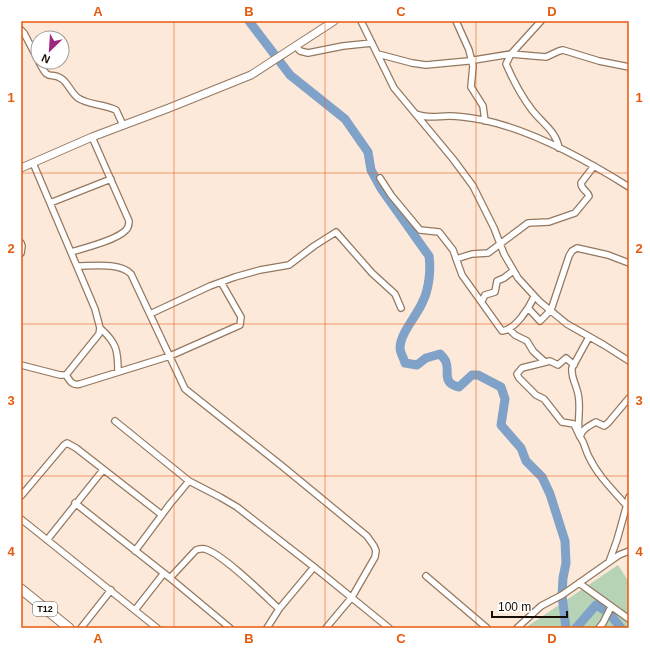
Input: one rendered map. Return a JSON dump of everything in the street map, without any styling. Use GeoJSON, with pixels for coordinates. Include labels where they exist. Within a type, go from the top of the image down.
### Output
{"type":"FeatureCollection","features":[{"type":"Feature","properties":{"kind":"highway","name":"T12"},"geometry":{"type":"LineString","coordinates":[[21,589],[69,628]]}},
{"type":"Feature","properties":{"kind":"street"},"geometry":{"type":"LineString","coordinates":[[22,166],[33,163],[92,137],[251,75],[334,21]]}},
{"type":"Feature","properties":{"kind":"street"},"geometry":{"type":"LineString","coordinates":[[361,21],[394,88],[465,173],[480,198],[513,271],[534,297],[573,328],[629,361]]}},
{"type":"Feature","properties":{"kind":"street"},"geometry":{"type":"LineString","coordinates":[[456,21],[470,50],[473,66],[471,87],[483,106],[485,121]]}},
{"type":"Feature","properties":{"kind":"street"},"geometry":{"type":"LineString","coordinates":[[542,21],[511,54],[506,64],[524,99],[533,112],[556,137],[559,148]]}},
{"type":"Feature","properties":{"kind":"street"},"geometry":{"type":"LineString","coordinates":[[21,30],[30,45]]}},
{"type":"Feature","properties":{"kind":"street"},"geometry":{"type":"LineString","coordinates":[[296,46],[300,51],[308,53],[343,46],[372,43]]}},
{"type":"Feature","properties":{"kind":"street"},"geometry":{"type":"LineString","coordinates":[[378,54],[426,65],[511,54],[546,57],[559,50],[563,50],[629,67]]}},
{"type":"Feature","properties":{"kind":"street"},"geometry":{"type":"LineString","coordinates":[[42,70],[48,76],[56,76],[62,79],[77,97],[84,101],[108,106],[116,110],[123,125]]}},
{"type":"Feature","properties":{"kind":"street"},"geometry":{"type":"LineString","coordinates":[[414,113],[426,117],[449,116],[485,121],[525,133],[594,166],[629,187]]}},
{"type":"Feature","properties":{"kind":"street"},"geometry":{"type":"LineString","coordinates":[[71,252],[111,239],[123,233],[128,228],[129,221],[92,137]]}},
{"type":"Feature","properties":{"kind":"street"},"geometry":{"type":"LineString","coordinates":[[33,163],[95,309],[100,328],[110,338],[118,352],[118,372]]}},
{"type":"Feature","properties":{"kind":"street"},"geometry":{"type":"LineString","coordinates":[[456,259],[472,254],[488,252],[501,244],[525,225],[531,223],[549,222],[575,213],[589,196],[582,188],[581,183],[594,166]]}},
{"type":"Feature","properties":{"kind":"street"},"geometry":{"type":"LineString","coordinates":[[380,178],[391,195],[420,230],[438,232],[453,250],[462,275],[502,331],[507,331],[515,325],[528,308],[534,297]]}},
{"type":"Feature","properties":{"kind":"street"},"geometry":{"type":"LineString","coordinates":[[50,203],[111,179]]}},
{"type":"Feature","properties":{"kind":"street"},"geometry":{"type":"LineString","coordinates":[[150,314],[221,282],[260,270],[289,265],[318,243],[336,232],[372,273],[395,294],[401,308]]}},
{"type":"Feature","properties":{"kind":"street"},"geometry":{"type":"LineString","coordinates":[[21,243],[21,253]]}},
{"type":"Feature","properties":{"kind":"street"},"geometry":{"type":"LineString","coordinates":[[528,308],[540,321],[550,310],[569,256],[575,249],[578,248],[608,255],[629,263]]}},
{"type":"Feature","properties":{"kind":"street"},"geometry":{"type":"LineString","coordinates":[[77,266],[119,266],[127,270],[150,314],[185,389],[367,536],[374,546],[376,557],[352,597],[326,628]]}},
{"type":"Feature","properties":{"kind":"street"},"geometry":{"type":"LineString","coordinates":[[482,301],[485,295],[495,292],[497,281],[513,271]]}},
{"type":"Feature","properties":{"kind":"street"},"geometry":{"type":"LineString","coordinates":[[66,375],[71,383],[76,385],[170,356],[240,325],[241,317],[221,282]]}},
{"type":"Feature","properties":{"kind":"street"},"geometry":{"type":"LineString","coordinates":[[66,375],[97,336],[100,328]]}},
{"type":"Feature","properties":{"kind":"street"},"geometry":{"type":"LineString","coordinates":[[510,329],[515,335],[527,341],[533,351],[545,362]]}},
{"type":"Feature","properties":{"kind":"street"},"geometry":{"type":"LineString","coordinates":[[580,437],[579,401],[572,372],[574,365],[590,337]]}},
{"type":"Feature","properties":{"kind":"street"},"geometry":{"type":"LineString","coordinates":[[574,365],[566,358],[558,365],[550,361],[545,362],[522,368],[517,374],[519,378],[536,395],[544,399],[562,422],[574,424],[584,442],[589,457],[604,480],[626,505]]}},
{"type":"Feature","properties":{"kind":"street"},"geometry":{"type":"LineString","coordinates":[[21,365],[60,375],[66,375]]}},
{"type":"Feature","properties":{"kind":"street"},"geometry":{"type":"LineString","coordinates":[[580,437],[586,428],[596,422],[604,426],[608,423],[629,398]]}},
{"type":"Feature","properties":{"kind":"street"},"geometry":{"type":"LineString","coordinates":[[116,421],[189,481],[220,497],[237,508],[314,566],[389,628]]}},
{"type":"Feature","properties":{"kind":"street"},"geometry":{"type":"LineString","coordinates":[[21,496],[67,443],[76,448],[162,515]]}},
{"type":"Feature","properties":{"kind":"street"},"geometry":{"type":"LineString","coordinates":[[279,456],[282,466]]}},
{"type":"Feature","properties":{"kind":"street"},"geometry":{"type":"LineString","coordinates":[[47,540],[75,503],[103,470]]}},
{"type":"Feature","properties":{"kind":"street"},"geometry":{"type":"LineString","coordinates":[[135,551],[189,481]]}},
{"type":"Feature","properties":{"kind":"street"},"geometry":{"type":"LineString","coordinates":[[609,562],[629,497]]}},
{"type":"Feature","properties":{"kind":"street"},"geometry":{"type":"LineString","coordinates":[[75,503],[164,573],[230,628]]}},
{"type":"Feature","properties":{"kind":"street"},"geometry":{"type":"LineString","coordinates":[[21,518],[157,628]]}},
{"type":"Feature","properties":{"kind":"street"},"geometry":{"type":"LineString","coordinates":[[170,578],[196,550],[205,549],[222,558],[253,584],[279,609]]}},
{"type":"Feature","properties":{"kind":"street"},"geometry":{"type":"LineString","coordinates":[[518,628],[541,606],[562,595],[619,555],[629,551]]}},
{"type":"Feature","properties":{"kind":"street"},"geometry":{"type":"LineString","coordinates":[[267,628],[279,609],[314,566]]}},
{"type":"Feature","properties":{"kind":"street"},"geometry":{"type":"LineString","coordinates":[[135,610],[164,573]]}},
{"type":"Feature","properties":{"kind":"street"},"geometry":{"type":"LineString","coordinates":[[426,576],[487,628]]}},
{"type":"Feature","properties":{"kind":"street"},"geometry":{"type":"LineString","coordinates":[[580,583],[629,619]]}},
{"type":"Feature","properties":{"kind":"street"},"geometry":{"type":"LineString","coordinates":[[81,628],[111,590]]}},
{"type":"Feature","properties":{"kind":"street"},"geometry":{"type":"LineString","coordinates":[[599,628],[612,606]]}},
{"type":"Feature","properties":{"kind":"green space"},"geometry":{"type":"Polygon","coordinates":[[[618,565],[629,582],[629,628],[525,628],[618,565]]]}},
{"type":"Feature","properties":{"kind":"waterway"},"geometry":{"type":"LineString","coordinates":[[249,21],[290,75],[345,119],[368,152],[371,170],[382,190],[429,256],[430,267],[427,291],[401,342],[400,350],[405,363],[417,365],[426,358],[440,354],[447,365],[448,380],[453,385],[459,387],[472,375],[478,375],[501,387],[505,399],[501,425],[521,448],[526,461],[542,477],[550,494],[565,541],[566,563],[562,595],[566,628]]}},
{"type":"Feature","properties":{"kind":"waterway"},"geometry":{"type":"LineString","coordinates":[[576,628],[596,605],[609,613],[621,628]]}}]}
